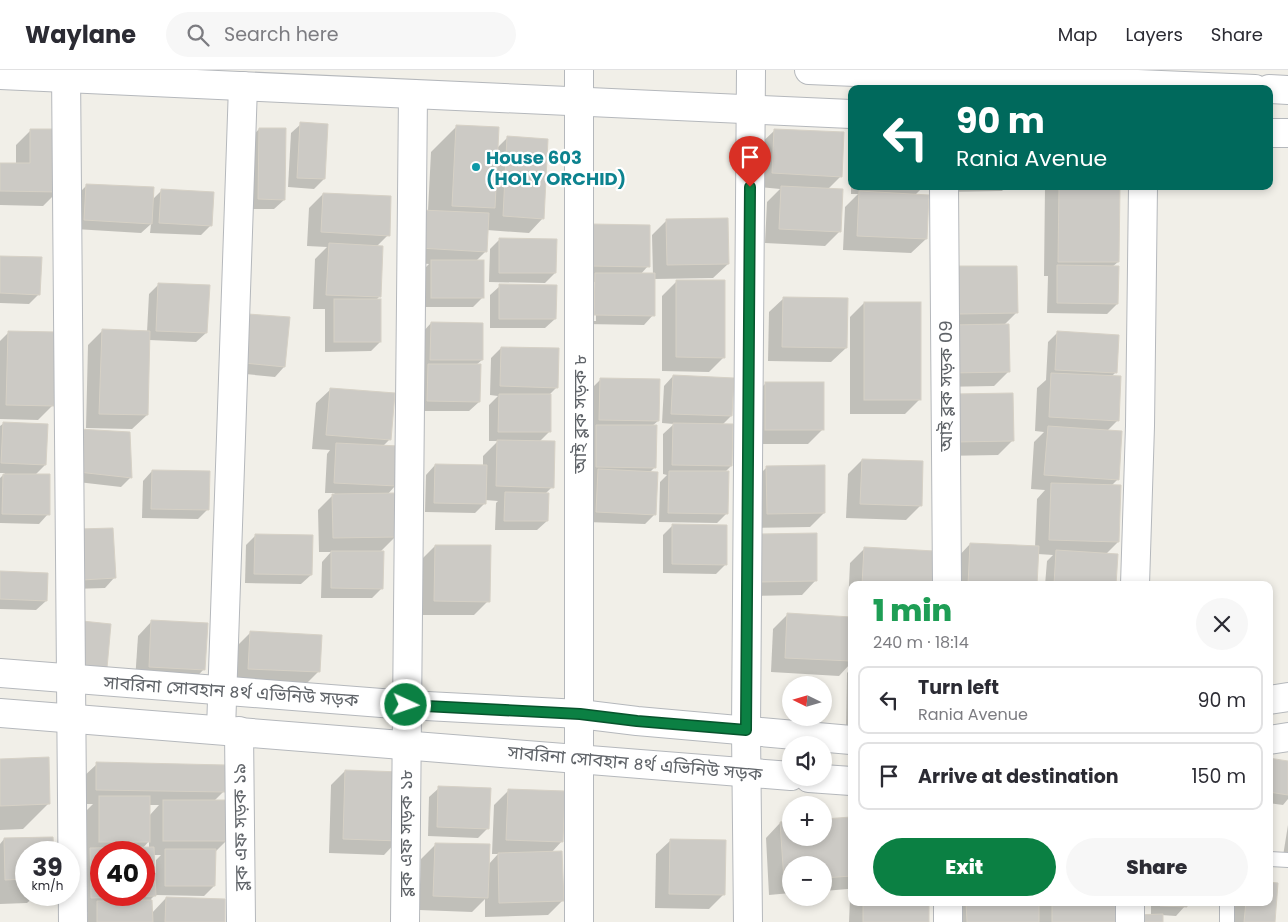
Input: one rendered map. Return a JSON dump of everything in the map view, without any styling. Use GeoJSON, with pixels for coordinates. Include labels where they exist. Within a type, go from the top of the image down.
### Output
{"type":"FeatureCollection","features":[{"type":"Feature","properties":{"kind":"street","name":"আই ব্লক সড়ক ৮"},"geometry":{"type":"LineString","coordinates":[[579,70],[579,922]]}},
{"type":"Feature","properties":{"kind":"street"},"geometry":{"type":"LineString","coordinates":[[748,922],[746,730],[751,70]]}},
{"type":"Feature","properties":{"kind":"street"},"geometry":{"type":"LineString","coordinates":[[809,70],[944,78],[1144,81],[1200,85]]}},
{"type":"Feature","properties":{"kind":"street"},"geometry":{"type":"LineString","coordinates":[[0,75],[66,74],[243,86],[848,114]]}},
{"type":"Feature","properties":{"kind":"street"},"geometry":{"type":"LineString","coordinates":[[66,74],[73,922]]}},
{"type":"Feature","properties":{"kind":"street","name":"ব্লক এফ সড়ক ১৯"},"geometry":{"type":"LineString","coordinates":[[241,922],[230,731],[222,691],[243,86]]}},
{"type":"Feature","properties":{"kind":"street"},"geometry":{"type":"LineString","coordinates":[[1273,89],[1288,90]]}},
{"type":"Feature","properties":{"kind":"street","name":"ব্লক এফ সড়ক ১৮"},"geometry":{"type":"LineString","coordinates":[[405,922],[413,94]]}},
{"type":"Feature","properties":{"kind":"street"},"geometry":{"type":"LineString","coordinates":[[1273,132],[1288,133]]}},
{"type":"Feature","properties":{"kind":"street","name":"আই ব্লক সড়ক 09"},"geometry":{"type":"LineString","coordinates":[[944,190],[947,581]]}},
{"type":"Feature","properties":{"kind":"street"},"geometry":{"type":"LineString","coordinates":[[1135,581],[1140,426],[1143,190]]}},
{"type":"Feature","properties":{"kind":"street","name":"সাবরিনা সোবহান ৪র্থ এভিনিউ সড়ক"},"geometry":{"type":"LineString","coordinates":[[0,673],[406,705],[580,714],[637,721],[848,740]]}},
{"type":"Feature","properties":{"kind":"street"},"geometry":{"type":"LineString","coordinates":[[1273,699],[1288,697]]}},
{"type":"Feature","properties":{"kind":"street","name":"সাবরিনা সোবহান ৪র্থ এভিনিউ সড়ক"},"geometry":{"type":"LineString","coordinates":[[0,712],[782,775]]}},
{"type":"Feature","properties":{"kind":"street"},"geometry":{"type":"LineString","coordinates":[[1273,739],[1288,737]]}},
{"type":"Feature","properties":{"kind":"street"},"geometry":{"type":"LineString","coordinates":[[832,780],[848,781]]}},
{"type":"Feature","properties":{"kind":"street"},"geometry":{"type":"LineString","coordinates":[[948,906],[948,922]]}},
{"type":"Feature","properties":{"kind":"street"},"geometry":{"type":"LineString","coordinates":[[1130,906],[1130,922]]}},
{"type":"Feature","properties":{"kind":"lane"},"geometry":{"type":"LineString","coordinates":[[1273,859],[1288,860]]}},
{"type":"Feature","properties":{"kind":"lane"},"geometry":{"type":"LineString","coordinates":[[1227,906],[1227,922]]}},
{"type":"Feature","properties":{"kind":"building"},"geometry":{"type":"Polygon","coordinates":[[[300,122],[328,124],[325,179],[297,178],[300,122]]]}},
{"type":"Feature","properties":{"kind":"building","name":"House 603 (HOLY ORCHID)"},"geometry":{"type":"Polygon","coordinates":[[[456,125],[499,127],[495,208],[452,206],[456,125]]]}},
{"type":"Feature","properties":{"kind":"building"},"geometry":{"type":"Polygon","coordinates":[[[259,128],[286,128],[285,200],[258,199],[259,128]]]}},
{"type":"Feature","properties":{"kind":"building"},"geometry":{"type":"Polygon","coordinates":[[[30,129],[59,129],[59,192],[0,191],[0,163],[30,163],[30,129]]]}},
{"type":"Feature","properties":{"kind":"building"},"geometry":{"type":"Polygon","coordinates":[[[774,129],[844,132],[842,177],[772,173],[774,129]]]}},
{"type":"Feature","properties":{"kind":"building"},"geometry":{"type":"Polygon","coordinates":[[[507,136],[548,139],[544,219],[503,216],[507,136]]]}},
{"type":"Feature","properties":{"kind":"building"},"geometry":{"type":"Polygon","coordinates":[[[86,184],[154,187],[152,224],[84,220],[86,184]]]}},
{"type":"Feature","properties":{"kind":"building"},"geometry":{"type":"Polygon","coordinates":[[[781,186],[843,189],[841,232],[779,229],[781,186]]]}},
{"type":"Feature","properties":{"kind":"building"},"geometry":{"type":"Polygon","coordinates":[[[161,189],[214,192],[212,226],[159,223],[161,189]]]}},
{"type":"Feature","properties":{"kind":"building"},"geometry":{"type":"Polygon","coordinates":[[[1059,190],[1120,190],[1119,262],[1058,262],[1059,190]]]}},
{"type":"Feature","properties":{"kind":"building"},"geometry":{"type":"Polygon","coordinates":[[[859,191],[929,195],[927,239],[857,236],[859,191]]]}},
{"type":"Feature","properties":{"kind":"building"},"geometry":{"type":"Polygon","coordinates":[[[323,193],[391,196],[390,236],[321,232],[323,193]]]}},
{"type":"Feature","properties":{"kind":"building"},"geometry":{"type":"Polygon","coordinates":[[[421,210],[489,213],[487,252],[419,248],[421,210]]]}},
{"type":"Feature","properties":{"kind":"building"},"geometry":{"type":"Polygon","coordinates":[[[728,218],[729,264],[667,265],[666,219],[728,218]]]}},
{"type":"Feature","properties":{"kind":"building"},"geometry":{"type":"Polygon","coordinates":[[[590,224],[650,225],[650,267],[589,266],[590,224]]]}},
{"type":"Feature","properties":{"kind":"building"},"geometry":{"type":"Polygon","coordinates":[[[499,238],[557,239],[556,273],[499,273],[499,238]]]}},
{"type":"Feature","properties":{"kind":"building"},"geometry":{"type":"Polygon","coordinates":[[[329,243],[383,246],[381,297],[326,295],[329,243]]]}},
{"type":"Feature","properties":{"kind":"building"},"geometry":{"type":"Polygon","coordinates":[[[0,256],[42,257],[40,295],[0,293],[0,256]]]}},
{"type":"Feature","properties":{"kind":"building"},"geometry":{"type":"Polygon","coordinates":[[[431,260],[484,260],[484,298],[431,298],[431,260]]]}},
{"type":"Feature","properties":{"kind":"building"},"geometry":{"type":"Polygon","coordinates":[[[1057,265],[1119,266],[1118,304],[1057,303],[1057,265]]]}},
{"type":"Feature","properties":{"kind":"building"},"geometry":{"type":"Polygon","coordinates":[[[958,266],[1017,266],[1018,313],[959,314],[958,266]]]}},
{"type":"Feature","properties":{"kind":"building"},"geometry":{"type":"Polygon","coordinates":[[[595,273],[655,273],[655,316],[594,315],[595,273]]]}},
{"type":"Feature","properties":{"kind":"building"},"geometry":{"type":"Polygon","coordinates":[[[676,280],[725,280],[725,358],[676,357],[676,280]]]}},
{"type":"Feature","properties":{"kind":"building"},"geometry":{"type":"Polygon","coordinates":[[[158,283],[210,285],[207,333],[156,331],[158,283]]]}},
{"type":"Feature","properties":{"kind":"building"},"geometry":{"type":"Polygon","coordinates":[[[499,284],[557,285],[556,319],[499,319],[499,284]]]}},
{"type":"Feature","properties":{"kind":"building"},"geometry":{"type":"Polygon","coordinates":[[[783,297],[848,298],[847,348],[782,347],[783,297]]]}},
{"type":"Feature","properties":{"kind":"building"},"geometry":{"type":"Polygon","coordinates":[[[334,299],[381,299],[381,342],[334,342],[334,299]]]}},
{"type":"Feature","properties":{"kind":"building"},"geometry":{"type":"Polygon","coordinates":[[[864,302],[921,302],[921,400],[864,400],[864,302]]]}},
{"type":"Feature","properties":{"kind":"building"},"geometry":{"type":"Polygon","coordinates":[[[248,314],[290,317],[285,367],[244,363],[248,314]]]}},
{"type":"Feature","properties":{"kind":"building"},"geometry":{"type":"Polygon","coordinates":[[[431,322],[483,323],[483,360],[430,360],[431,322]]]}},
{"type":"Feature","properties":{"kind":"building"},"geometry":{"type":"Polygon","coordinates":[[[1009,324],[1010,372],[951,373],[951,325],[1009,324]]]}},
{"type":"Feature","properties":{"kind":"building"},"geometry":{"type":"Polygon","coordinates":[[[102,329],[150,331],[148,415],[99,414],[102,329]]]}},
{"type":"Feature","properties":{"kind":"building"},"geometry":{"type":"Polygon","coordinates":[[[8,331],[56,332],[54,406],[6,405],[8,331]]]}},
{"type":"Feature","properties":{"kind":"building"},"geometry":{"type":"Polygon","coordinates":[[[1057,331],[1119,335],[1117,373],[1055,370],[1057,331]]]}},
{"type":"Feature","properties":{"kind":"building"},"geometry":{"type":"Polygon","coordinates":[[[501,347],[559,348],[558,388],[500,386],[501,347]]]}},
{"type":"Feature","properties":{"kind":"building"},"geometry":{"type":"Polygon","coordinates":[[[428,364],[481,364],[480,402],[427,401],[428,364]]]}},
{"type":"Feature","properties":{"kind":"building"},"geometry":{"type":"Polygon","coordinates":[[[1051,373],[1121,376],[1119,421],[1049,417],[1051,373]]]}},
{"type":"Feature","properties":{"kind":"building"},"geometry":{"type":"Polygon","coordinates":[[[673,375],[734,378],[732,416],[671,414],[673,375]]]}},
{"type":"Feature","properties":{"kind":"building"},"geometry":{"type":"Polygon","coordinates":[[[600,378],[660,379],[659,421],[599,420],[600,378]]]}},
{"type":"Feature","properties":{"kind":"building"},"geometry":{"type":"Polygon","coordinates":[[[765,382],[824,382],[824,430],[765,430],[765,382]]]}},
{"type":"Feature","properties":{"kind":"building"},"geometry":{"type":"Polygon","coordinates":[[[330,388],[395,393],[391,440],[326,435],[330,388]]]}},
{"type":"Feature","properties":{"kind":"building"},"geometry":{"type":"Polygon","coordinates":[[[1013,393],[1014,441],[955,442],[954,394],[1013,393]]]}},
{"type":"Feature","properties":{"kind":"building"},"geometry":{"type":"Polygon","coordinates":[[[499,394],[551,394],[551,432],[498,432],[499,394]]]}},
{"type":"Feature","properties":{"kind":"building"},"geometry":{"type":"Polygon","coordinates":[[[3,422],[48,424],[46,465],[1,463],[3,422]]]}},
{"type":"Feature","properties":{"kind":"building"},"geometry":{"type":"Polygon","coordinates":[[[673,423],[733,424],[732,466],[672,465],[673,423]]]}},
{"type":"Feature","properties":{"kind":"building"},"geometry":{"type":"Polygon","coordinates":[[[596,425],[657,425],[656,468],[596,467],[596,425]]]}},
{"type":"Feature","properties":{"kind":"building"},"geometry":{"type":"Polygon","coordinates":[[[1048,426],[1122,431],[1119,480],[1044,475],[1048,426]]]}},
{"type":"Feature","properties":{"kind":"building"},"geometry":{"type":"Polygon","coordinates":[[[78,429],[130,432],[132,478],[78,472],[78,429]]]}},
{"type":"Feature","properties":{"kind":"building"},"geometry":{"type":"Polygon","coordinates":[[[497,440],[555,441],[554,488],[496,486],[497,440]]]}},
{"type":"Feature","properties":{"kind":"building"},"geometry":{"type":"Polygon","coordinates":[[[336,443],[399,446],[397,486],[334,483],[336,443]]]}},
{"type":"Feature","properties":{"kind":"building"},"geometry":{"type":"Polygon","coordinates":[[[862,459],[923,461],[922,506],[860,504],[862,459]]]}},
{"type":"Feature","properties":{"kind":"building"},"geometry":{"type":"Polygon","coordinates":[[[435,464],[487,465],[486,504],[434,503],[435,464]]]}},
{"type":"Feature","properties":{"kind":"building"},"geometry":{"type":"Polygon","coordinates":[[[825,465],[825,513],[767,514],[766,466],[825,465]]]}},
{"type":"Feature","properties":{"kind":"building"},"geometry":{"type":"Polygon","coordinates":[[[598,469],[658,472],[656,515],[596,512],[598,469]]]}},
{"type":"Feature","properties":{"kind":"building"},"geometry":{"type":"Polygon","coordinates":[[[152,470],[210,471],[209,510],[151,509],[152,470]]]}},
{"type":"Feature","properties":{"kind":"building"},"geometry":{"type":"Polygon","coordinates":[[[669,471],[729,471],[728,514],[668,513],[669,471]]]}},
{"type":"Feature","properties":{"kind":"building"},"geometry":{"type":"Polygon","coordinates":[[[3,474],[50,474],[50,515],[2,514],[3,474]]]}},
{"type":"Feature","properties":{"kind":"building"},"geometry":{"type":"Polygon","coordinates":[[[1051,483],[1121,485],[1119,542],[1049,540],[1051,483]]]}},
{"type":"Feature","properties":{"kind":"building"},"geometry":{"type":"Polygon","coordinates":[[[505,492],[549,493],[548,521],[504,521],[505,492]]]}},
{"type":"Feature","properties":{"kind":"building"},"geometry":{"type":"Polygon","coordinates":[[[396,493],[397,537],[333,538],[332,494],[396,493]]]}},
{"type":"Feature","properties":{"kind":"building"},"geometry":{"type":"Polygon","coordinates":[[[672,524],[727,525],[727,565],[672,564],[672,524]]]}},
{"type":"Feature","properties":{"kind":"building"},"geometry":{"type":"Polygon","coordinates":[[[113,528],[116,578],[82,580],[79,529],[113,528]]]}},
{"type":"Feature","properties":{"kind":"building"},"geometry":{"type":"Polygon","coordinates":[[[817,533],[817,581],[759,582],[758,534],[817,533]]]}},
{"type":"Feature","properties":{"kind":"building"},"geometry":{"type":"Polygon","coordinates":[[[255,534],[313,535],[312,575],[254,574],[255,534]]]}},
{"type":"Feature","properties":{"kind":"building"},"geometry":{"type":"Polygon","coordinates":[[[970,543],[1039,546],[1037,581],[968,581],[970,543]]]}},
{"type":"Feature","properties":{"kind":"building"},"geometry":{"type":"Polygon","coordinates":[[[435,545],[491,545],[490,602],[434,601],[435,545]]]}},
{"type":"Feature","properties":{"kind":"building"},"geometry":{"type":"Polygon","coordinates":[[[864,547],[934,551],[932,581],[862,581],[864,547]]]}},
{"type":"Feature","properties":{"kind":"building"},"geometry":{"type":"Polygon","coordinates":[[[1056,550],[1118,554],[1116,581],[1054,581],[1056,550]]]}},
{"type":"Feature","properties":{"kind":"building"},"geometry":{"type":"Polygon","coordinates":[[[331,551],[384,551],[383,589],[331,588],[331,551]]]}},
{"type":"Feature","properties":{"kind":"building"},"geometry":{"type":"Polygon","coordinates":[[[0,571],[48,573],[47,601],[0,599],[0,571]]]}},
{"type":"Feature","properties":{"kind":"building"},"geometry":{"type":"Polygon","coordinates":[[[787,613],[848,617],[848,661],[785,658],[787,613]]]}},
{"type":"Feature","properties":{"kind":"building"},"geometry":{"type":"Polygon","coordinates":[[[151,620],[208,623],[205,670],[149,667],[151,620]]]}},
{"type":"Feature","properties":{"kind":"building"},"geometry":{"type":"Polygon","coordinates":[[[82,621],[111,624],[107,668],[78,665],[82,621]]]}},
{"type":"Feature","properties":{"kind":"building"},"geometry":{"type":"Polygon","coordinates":[[[250,631],[322,635],[320,672],[248,669],[250,631]]]}},
{"type":"Feature","properties":{"kind":"building"},"geometry":{"type":"Polygon","coordinates":[[[49,757],[50,804],[0,806],[0,759],[49,757]]]}},
{"type":"Feature","properties":{"kind":"building"},"geometry":{"type":"Polygon","coordinates":[[[1273,759],[1288,761],[1288,795],[1273,793],[1273,759]]]}},
{"type":"Feature","properties":{"kind":"building"},"geometry":{"type":"Polygon","coordinates":[[[96,762],[226,765],[225,792],[96,790],[96,762]]]}},
{"type":"Feature","properties":{"kind":"building"},"geometry":{"type":"Polygon","coordinates":[[[345,770],[401,772],[399,841],[343,839],[345,770]]]}},
{"type":"Feature","properties":{"kind":"building"},"geometry":{"type":"Polygon","coordinates":[[[438,786],[491,788],[489,829],[437,827],[438,786]]]}},
{"type":"Feature","properties":{"kind":"building"},"geometry":{"type":"Polygon","coordinates":[[[508,789],[565,791],[563,842],[506,840],[508,789]]]}},
{"type":"Feature","properties":{"kind":"building"},"geometry":{"type":"Polygon","coordinates":[[[99,796],[150,796],[150,841],[99,841],[99,796]]]}},
{"type":"Feature","properties":{"kind":"building"},"geometry":{"type":"Polygon","coordinates":[[[163,800],[228,800],[228,841],[163,841],[163,800]]]}},
{"type":"Feature","properties":{"kind":"building"},"geometry":{"type":"Polygon","coordinates":[[[848,817],[848,876],[832,877],[832,856],[782,856],[780,822],[782,822],[782,846],[832,846],[832,818],[848,817]]]}},
{"type":"Feature","properties":{"kind":"building"},"geometry":{"type":"Polygon","coordinates":[[[53,837],[53,841],[15,841],[15,880],[5,880],[4,838],[53,837]]]}},
{"type":"Feature","properties":{"kind":"building"},"geometry":{"type":"Polygon","coordinates":[[[670,839],[726,840],[725,895],[669,894],[670,839]]]}},
{"type":"Feature","properties":{"kind":"building"},"geometry":{"type":"Polygon","coordinates":[[[435,843],[490,844],[488,898],[433,896],[435,843]]]}},
{"type":"Feature","properties":{"kind":"building"},"geometry":{"type":"Polygon","coordinates":[[[165,849],[216,849],[215,886],[165,886],[165,849]]]}},
{"type":"Feature","properties":{"kind":"building"},"geometry":{"type":"Polygon","coordinates":[[[562,851],[564,901],[499,903],[498,853],[562,851]]]}},
{"type":"Feature","properties":{"kind":"building"},"geometry":{"type":"Polygon","coordinates":[[[1273,882],[1278,883],[1275,922],[1244,922],[1246,906],[1273,906],[1273,882]]]}},
{"type":"Feature","properties":{"kind":"building"},"geometry":{"type":"Polygon","coordinates":[[[166,897],[225,899],[225,922],[165,922],[166,897]]]}},
{"type":"Feature","properties":{"kind":"building"},"geometry":{"type":"Polygon","coordinates":[[[97,906],[152,906],[153,922],[97,922],[97,906]]]}},
{"type":"Feature","properties":{"kind":"building"},"geometry":{"type":"Polygon","coordinates":[[[863,906],[929,906],[929,922],[863,922],[863,906]]]}},
{"type":"Feature","properties":{"kind":"building"},"geometry":{"type":"Polygon","coordinates":[[[966,906],[1039,906],[1039,922],[967,922],[966,906]]]}},
{"type":"Feature","properties":{"kind":"building"},"geometry":{"type":"Polygon","coordinates":[[[1052,906],[1121,906],[1121,922],[1052,922],[1052,906]]]}},
{"type":"Feature","properties":{"kind":"building"},"geometry":{"type":"Polygon","coordinates":[[[1163,914],[1163,922],[1134,922],[1134,915],[1163,914]]]}},
{"type":"Feature","properties":{"kind":"place","name":"House 603 (HOLY ORCHID)"},"geometry":{"type":"Point","coordinates":[476,167]}},
{"type":"Feature","properties":{"kind":"route"},"geometry":{"type":"LineString","coordinates":[[406,705],[580,714],[746,730],[750,187]]}}]}
